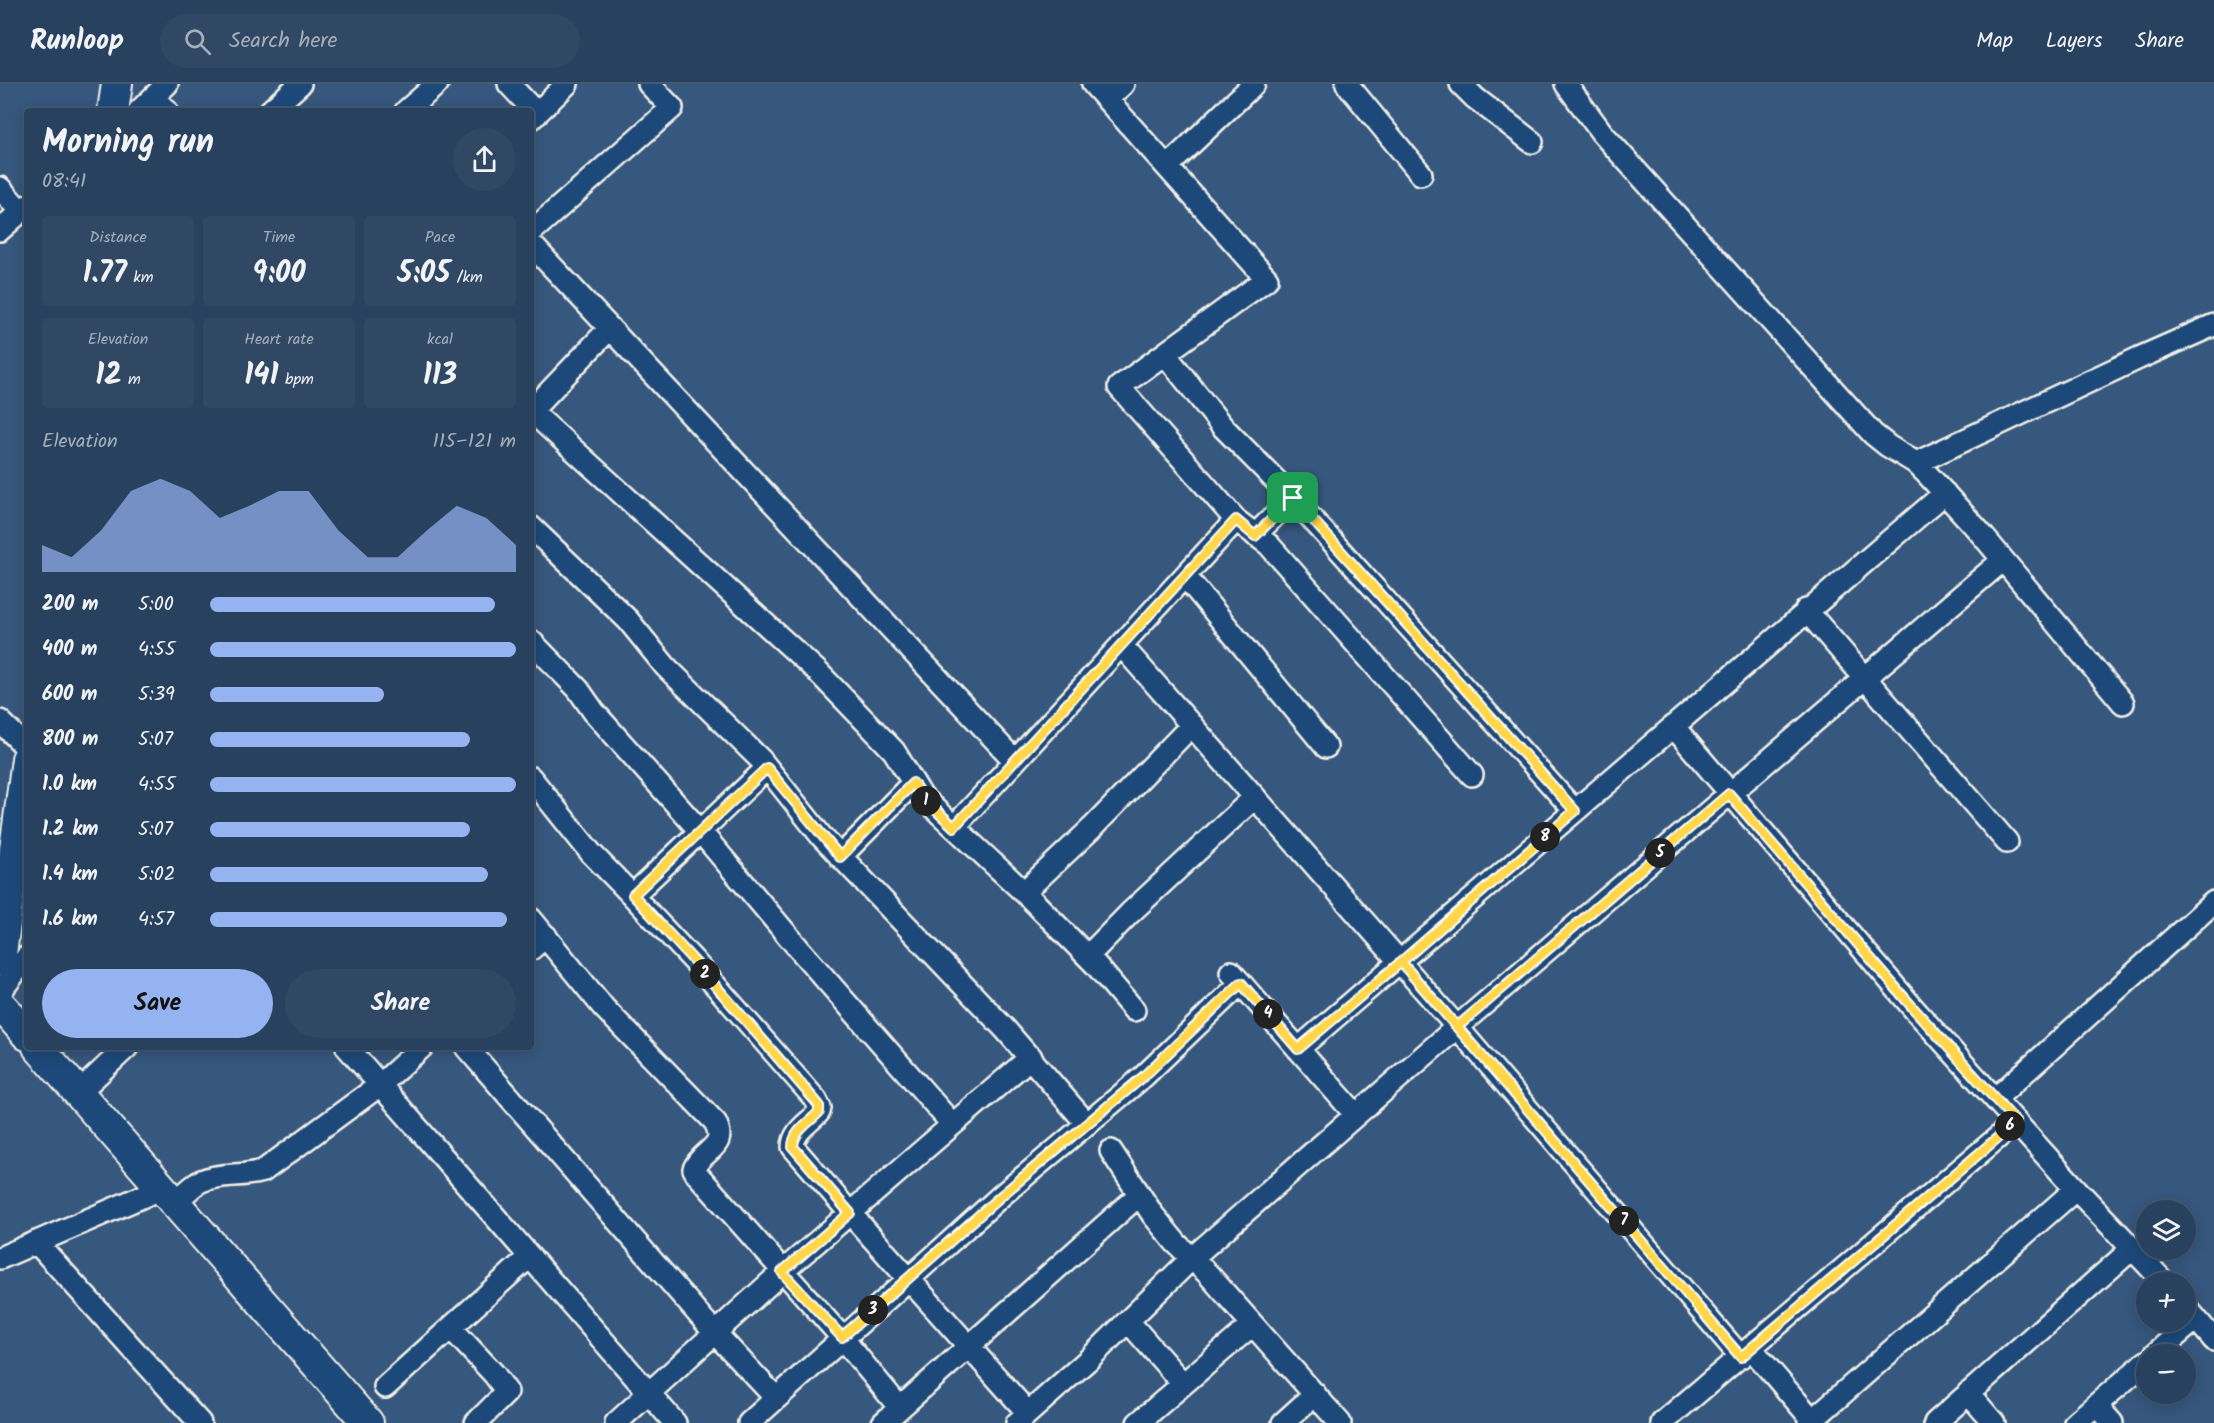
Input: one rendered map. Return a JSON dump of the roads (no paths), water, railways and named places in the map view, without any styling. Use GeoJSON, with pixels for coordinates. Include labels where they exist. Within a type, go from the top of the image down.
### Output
{"type":"FeatureCollection","features":[{"type":"Feature","properties":{"kind":"main road"},"geometry":{"type":"LineString","coordinates":[[0,961],[4,905],[24,778]]}},
{"type":"Feature","properties":{"kind":"main road"},"geometry":{"type":"LineString","coordinates":[[0,1004],[24,1032]]}},
{"type":"Feature","properties":{"kind":"main road"},"geometry":{"type":"LineString","coordinates":[[41,1050],[369,1423]]}},
{"type":"Feature","properties":{"kind":"street"},"geometry":{"type":"LineString","coordinates":[[273,108],[300,84]]}},
{"type":"Feature","properties":{"kind":"street"},"geometry":{"type":"LineString","coordinates":[[409,108],[437,84]]}},
{"type":"Feature","properties":{"kind":"street"},"geometry":{"type":"LineString","coordinates":[[509,84],[527,108]]}},
{"type":"Feature","properties":{"kind":"street"},"geometry":{"type":"LineString","coordinates":[[534,117],[567,84]]}},
{"type":"Feature","properties":{"kind":"street"},"geometry":{"type":"LineString","coordinates":[[534,229],[672,108],[649,84]]}},
{"type":"Feature","properties":{"kind":"street"},"geometry":{"type":"LineString","coordinates":[[1122,84],[1100,92],[1267,279],[1119,387],[1236,520],[1269,545],[1472,775]]}},
{"type":"Feature","properties":{"kind":"street"},"geometry":{"type":"LineString","coordinates":[[1167,167],[1254,84]]}},
{"type":"Feature","properties":{"kind":"street"},"geometry":{"type":"LineString","coordinates":[[1347,84],[1421,174]]}},
{"type":"Feature","properties":{"kind":"street"},"geometry":{"type":"LineString","coordinates":[[1461,84],[1475,98],[1532,142]]}},
{"type":"Feature","properties":{"kind":"street"},"geometry":{"type":"LineString","coordinates":[[1566,84],[1584,111],[1609,141],[1873,434],[1916,464],[1944,493],[2123,703]]}},
{"type":"Feature","properties":{"kind":"street"},"geometry":{"type":"LineString","coordinates":[[0,188],[24,209],[0,230]]}},
{"type":"Feature","properties":{"kind":"street"},"geometry":{"type":"LineString","coordinates":[[534,246],[1016,760]]}},
{"type":"Feature","properties":{"kind":"street"},"geometry":{"type":"LineString","coordinates":[[1916,464],[2214,325]]}},
{"type":"Feature","properties":{"kind":"street"},"geometry":{"type":"LineString","coordinates":[[534,408],[610,328]]}},
{"type":"Feature","properties":{"kind":"street"},"geometry":{"type":"LineString","coordinates":[[1165,354],[1222,426],[1293,498],[1575,811]]}},
{"type":"Feature","properties":{"kind":"street"},"geometry":{"type":"LineString","coordinates":[[534,414],[816,671],[894,751],[922,797],[1024,892],[1088,956],[1134,1010]]}},
{"type":"Feature","properties":{"kind":"street"},"geometry":{"type":"LineString","coordinates":[[1298,1049],[1944,493]]}},
{"type":"Feature","properties":{"kind":"street"},"geometry":{"type":"LineString","coordinates":[[1255,536],[1293,498]]}},
{"type":"Feature","properties":{"kind":"street"},"geometry":{"type":"LineString","coordinates":[[954,827],[1236,520]]}},
{"type":"Feature","properties":{"kind":"street"},"geometry":{"type":"LineString","coordinates":[[534,530],[628,620],[666,667],[767,768],[840,857],[1031,1057],[1087,1124]]}},
{"type":"Feature","properties":{"kind":"street"},"geometry":{"type":"LineString","coordinates":[[534,782],[591,853],[633,895],[816,1100],[820,1108],[819,1112],[798,1132],[793,1140],[793,1147],[969,1347],[1022,1418],[1088,1360],[1192,1258],[1457,1027],[2003,560]]}},
{"type":"Feature","properties":{"kind":"street"},"geometry":{"type":"LineString","coordinates":[[1185,576],[1326,747]]}},
{"type":"Feature","properties":{"kind":"street"},"geometry":{"type":"LineString","coordinates":[[1806,610],[2007,842]]}},
{"type":"Feature","properties":{"kind":"street"},"geometry":{"type":"LineString","coordinates":[[534,644],[578,689],[594,712],[700,831],[952,1124]]}},
{"type":"Feature","properties":{"kind":"street"},"geometry":{"type":"LineString","coordinates":[[1121,645],[1746,1352],[1812,1422],[2076,1189]]}},
{"type":"Feature","properties":{"kind":"street"},"geometry":{"type":"LineString","coordinates":[[0,721],[24,745]]}},
{"type":"Feature","properties":{"kind":"street"},"geometry":{"type":"LineString","coordinates":[[1024,892],[1092,828],[1192,725]]}},
{"type":"Feature","properties":{"kind":"street"},"geometry":{"type":"LineString","coordinates":[[1673,726],[1914,1009],[2154,1272]]}},
{"type":"Feature","properties":{"kind":"street"},"geometry":{"type":"LineString","coordinates":[[633,895],[767,768]]}},
{"type":"Feature","properties":{"kind":"street"},"geometry":{"type":"LineString","coordinates":[[840,857],[913,783]]}},
{"type":"Feature","properties":{"kind":"street"},"geometry":{"type":"LineString","coordinates":[[1088,956],[1255,797]]}},
{"type":"Feature","properties":{"kind":"street"},"geometry":{"type":"LineString","coordinates":[[1995,1099],[2214,902]]}},
{"type":"Feature","properties":{"kind":"street"},"geometry":{"type":"LineString","coordinates":[[538,943],[715,1122],[719,1132],[718,1142],[701,1158],[694,1169],[782,1272],[842,1337],[900,1408]]}},
{"type":"Feature","properties":{"kind":"street"},"geometry":{"type":"LineString","coordinates":[[0,992],[24,961]]}},
{"type":"Feature","properties":{"kind":"street"},"geometry":{"type":"LineString","coordinates":[[749,1423],[1002,1195],[1144,1076],[1236,978],[1356,1115]]}},
{"type":"Feature","properties":{"kind":"street"},"geometry":{"type":"LineString","coordinates":[[78,1093],[124,1050]]}},
{"type":"Feature","properties":{"kind":"street"},"geometry":{"type":"LineString","coordinates":[[350,1050],[675,1423]]}},
{"type":"Feature","properties":{"kind":"street"},"geometry":{"type":"LineString","coordinates":[[0,1258],[36,1242],[199,1182],[263,1171],[380,1084],[419,1050]]}},
{"type":"Feature","properties":{"kind":"street"},"geometry":{"type":"LineString","coordinates":[[469,1050],[715,1333],[776,1398]]}},
{"type":"Feature","properties":{"kind":"street"},"geometry":{"type":"LineString","coordinates":[[616,1423],[782,1272],[1031,1057]]}},
{"type":"Feature","properties":{"kind":"street"},"geometry":{"type":"LineString","coordinates":[[1662,1423],[2016,1122]]}},
{"type":"Feature","properties":{"kind":"street"},"geometry":{"type":"LineString","coordinates":[[1111,1151],[1139,1195],[1176,1244],[1192,1258],[1340,1423]]}},
{"type":"Feature","properties":{"kind":"street"},"geometry":{"type":"LineString","coordinates":[[884,1423],[1139,1195]]}},
{"type":"Feature","properties":{"kind":"street"},"geometry":{"type":"LineString","coordinates":[[36,1242],[200,1423]]}},
{"type":"Feature","properties":{"kind":"street"},"geometry":{"type":"LineString","coordinates":[[1935,1423],[2133,1248]]}},
{"type":"Feature","properties":{"kind":"street"},"geometry":{"type":"LineString","coordinates":[[385,1388],[530,1257]]}},
{"type":"Feature","properties":{"kind":"street"},"geometry":{"type":"LineString","coordinates":[[2196,1319],[2214,1340]]}},
{"type":"Feature","properties":{"kind":"street"},"geometry":{"type":"LineString","coordinates":[[1128,1321],[1183,1384]]}},
{"type":"Feature","properties":{"kind":"street"},"geometry":{"type":"LineString","coordinates":[[1138,1423],[1252,1324]]}},
{"type":"Feature","properties":{"kind":"street"},"geometry":{"type":"LineString","coordinates":[[451,1328],[495,1374],[507,1392],[476,1423]]}},
{"type":"Feature","properties":{"kind":"street"},"geometry":{"type":"LineString","coordinates":[[2164,1344],[2174,1332]]}},
{"type":"Feature","properties":{"kind":"street"},"geometry":{"type":"LineString","coordinates":[[2075,1423],[2136,1371]]}},
{"type":"Feature","properties":{"kind":"street"},"geometry":{"type":"LineString","coordinates":[[1968,1393],[1994,1423]]}},
{"type":"Feature","properties":{"kind":"street"},"geometry":{"type":"LineString","coordinates":[[1283,1423],[1315,1394]]}},
{"type":"Feature","properties":{"kind":"street"},"geometry":{"type":"LineString","coordinates":[[2096,1405],[2112,1423]]}}]}
